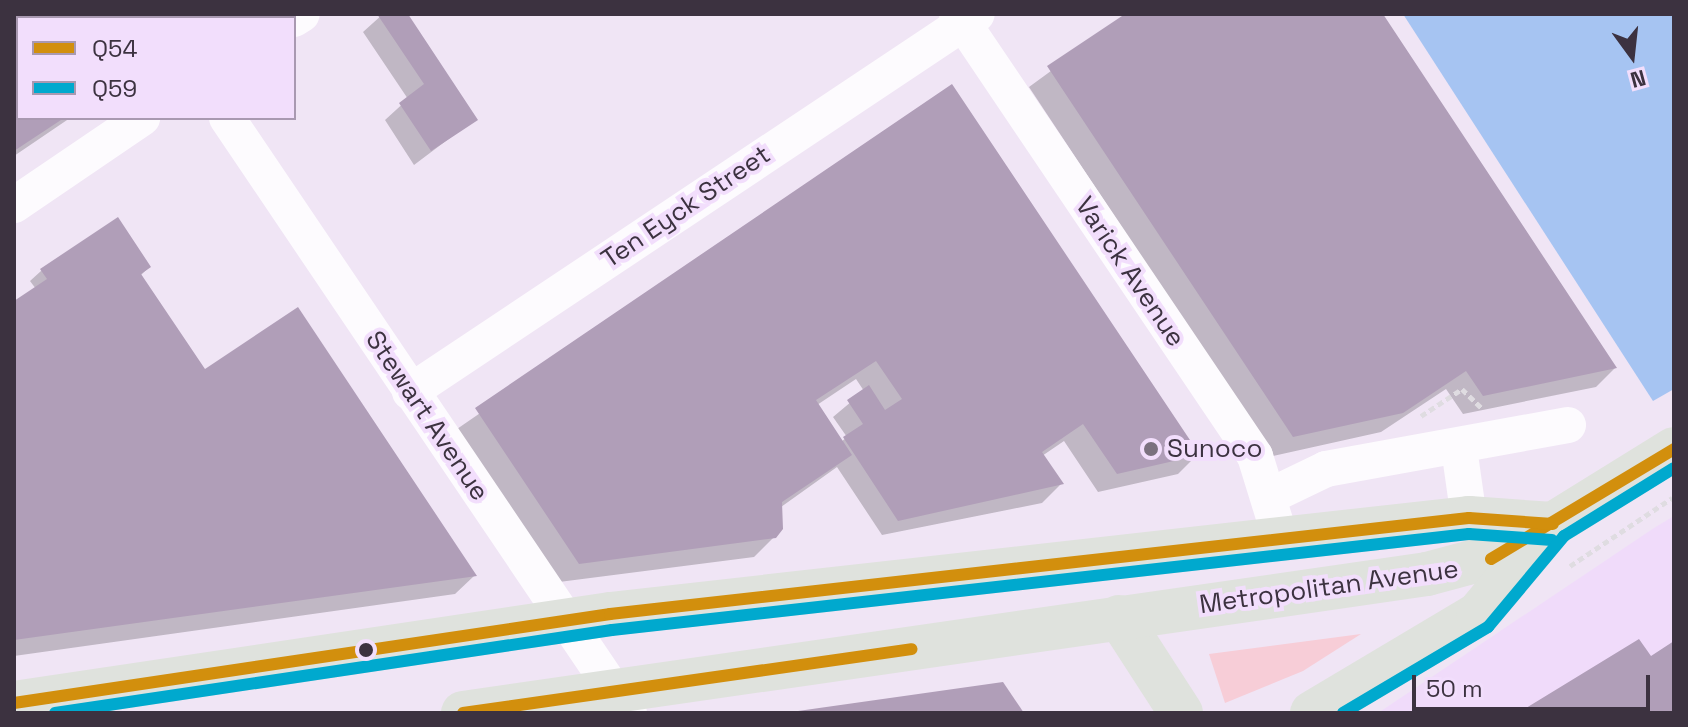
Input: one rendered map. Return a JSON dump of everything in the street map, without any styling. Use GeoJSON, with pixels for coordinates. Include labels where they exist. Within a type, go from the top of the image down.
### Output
{"type":"FeatureCollection","features":[{"type":"Feature","properties":{"kind":"main road"},"geometry":{"type":"LineString","coordinates":[[1312,713],[1478,614],[1553,524],[1645,492],[1674,449]]}},
{"type":"Feature","properties":{"kind":"main road","name":"Metropolitan Avenue"},"geometry":{"type":"LineString","coordinates":[[14,703],[569,619],[1469,518],[1553,524]]}},
{"type":"Feature","properties":{"kind":"main road","name":"Metropolitan Avenue"},"geometry":{"type":"LineString","coordinates":[[463,713],[622,703],[827,662],[1469,567],[1553,524]]}},
{"type":"Feature","properties":{"kind":"main road"},"geometry":{"type":"LineString","coordinates":[[827,662],[1028,607],[1255,574],[1270,565],[1281,540]]}},
{"type":"Feature","properties":{"kind":"main road"},"geometry":{"type":"LineString","coordinates":[[1119,617],[1181,713]]}},
{"type":"Feature","properties":{"kind":"street","name":"Ten Eyck Street"},"geometry":{"type":"LineString","coordinates":[[410,392],[966,17]]}},
{"type":"Feature","properties":{"kind":"street","name":"Varick Avenue"},"geometry":{"type":"LineString","coordinates":[[966,17],[1255,456],[1272,495],[1281,540]]}},
{"type":"Feature","properties":{"kind":"street"},"geometry":{"type":"LineString","coordinates":[[14,205],[139,120]]}},
{"type":"Feature","properties":{"kind":"street","name":"Stewart Avenue"},"geometry":{"type":"LineString","coordinates":[[228,120],[410,392],[569,619],[622,703]]}},
{"type":"Feature","properties":{"kind":"street"},"geometry":{"type":"LineString","coordinates":[[1272,495],[1326,469],[1459,448],[1568,425]]}},
{"type":"Feature","properties":{"kind":"street"},"geometry":{"type":"LineString","coordinates":[[1459,448],[1469,518]]}},
{"type":"Feature","properties":{"kind":"path"},"geometry":{"type":"LineString","coordinates":[[1645,492],[1674,497]]}},
{"type":"Feature","properties":{"kind":"shaded area"},"geometry":{"type":"Polygon","coordinates":[[[1674,516],[1674,713],[1378,713],[1654,528],[1674,516]]]}},
{"type":"Feature","properties":{"kind":"shaded area"},"geometry":{"type":"Polygon","coordinates":[[[1361,634],[1303,671],[1225,703],[1209,654],[1361,634]]]}},
{"type":"Feature","properties":{"kind":"water"},"geometry":{"type":"Polygon","coordinates":[[[1403,14],[1674,14],[1674,389],[1653,401],[1403,14]]]}},
{"type":"Feature","properties":{"kind":"building"},"geometry":{"type":"Polygon","coordinates":[[[14,14],[61,16],[16,16],[16,120],[61,120],[14,151],[14,14]]]}},
{"type":"Feature","properties":{"kind":"building"},"geometry":{"type":"Polygon","coordinates":[[[377,14],[408,14],[478,120],[431,151],[399,103],[424,84],[377,14]]]}},
{"type":"Feature","properties":{"kind":"building"},"geometry":{"type":"Polygon","coordinates":[[[1125,14],[1383,14],[1617,368],[1483,396],[1466,371],[1403,413],[1293,437],[1047,66],[1125,14]]]}},
{"type":"Feature","properties":{"kind":"building"},"geometry":{"type":"Polygon","coordinates":[[[952,84],[1200,455],[1117,474],[1083,424],[1042,452],[1064,484],[898,521],[843,437],[863,424],[847,400],[869,385],[885,410],[902,399],[876,361],[816,400],[852,455],[782,502],[783,529],[776,538],[579,564],[475,408],[952,84]]]}},
{"type":"Feature","properties":{"kind":"building"},"geometry":{"type":"Polygon","coordinates":[[[118,217],[151,267],[141,274],[205,369],[298,307],[477,576],[14,640],[14,301],[47,279],[40,269],[118,217]]]}},
{"type":"Feature","properties":{"kind":"building"},"geometry":{"type":"Polygon","coordinates":[[[1639,639],[1651,656],[1674,641],[1674,713],[1518,713],[1639,639]]]}},
{"type":"Feature","properties":{"kind":"building"},"geometry":{"type":"Polygon","coordinates":[[[1003,682],[1024,713],[798,713],[798,711],[1003,682]]]}},
{"type":"Feature","properties":{"kind":"transit line","name":"Q54"},"geometry":{"type":"LineString","coordinates":[[1491,559],[1674,449]]}},
{"type":"Feature","properties":{"kind":"transit line","name":"Q59"},"geometry":{"type":"LineString","coordinates":[[1343,713],[1488,627],[1564,536],[1674,468]]}},
{"type":"Feature","properties":{"kind":"transit line","name":"Q54"},"geometry":{"type":"LineString","coordinates":[[14,703],[610,614],[1469,518],[1553,524]]}},
{"type":"Feature","properties":{"kind":"transit line","name":"Q59"},"geometry":{"type":"LineString","coordinates":[[55,713],[612,630],[1469,534],[1552,540]]}},
{"type":"Feature","properties":{"kind":"transit line","name":"Q54"},"geometry":{"type":"LineString","coordinates":[[463,713],[911,649]]}},
{"type":"Feature","properties":{"kind":"place","name":"Sunoco"},"geometry":{"type":"Point","coordinates":[1151,449]}}]}
